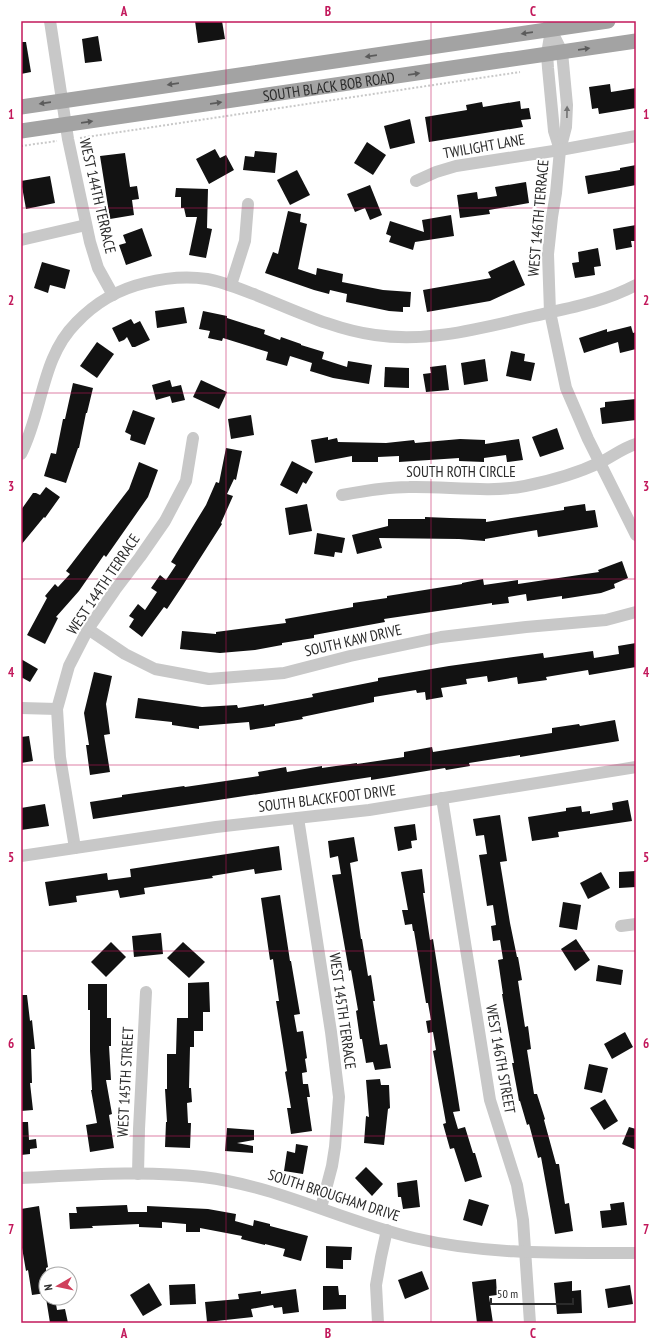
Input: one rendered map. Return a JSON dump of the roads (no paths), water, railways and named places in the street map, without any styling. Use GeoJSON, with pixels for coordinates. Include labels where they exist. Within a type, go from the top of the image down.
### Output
{"type":"FeatureCollection","features":[{"type":"Feature","properties":{"kind":"main road","name":"SOUTH BLACK BOB ROAD"},"geometry":{"type":"LineString","coordinates":[[21,107],[550,25],[608,21]]}},
{"type":"Feature","properties":{"kind":"main road","name":"SOUTH BLACK BOB ROAD"},"geometry":{"type":"LineString","coordinates":[[21,131],[67,132],[547,54],[636,41]]}},
{"type":"Feature","properties":{"kind":"street"},"geometry":{"type":"LineString","coordinates":[[50,21],[62,101]]}},
{"type":"Feature","properties":{"kind":"street","name":"WEST 146TH TERRACE"},"geometry":{"type":"LineString","coordinates":[[550,25],[562,52],[567,105],[566,127],[560,150],[548,254],[550,312],[566,388],[588,439],[636,535]]}},
{"type":"Feature","properties":{"kind":"street","name":"WEST 146TH TERRACE"},"geometry":{"type":"LineString","coordinates":[[550,25],[547,54],[554,131],[560,150]]}},
{"type":"Feature","properties":{"kind":"street","name":"WEST 144TH TERRACE"},"geometry":{"type":"LineString","coordinates":[[62,101],[90,242],[98,268],[113,295]]}},
{"type":"Feature","properties":{"kind":"street","name":"TWILIGHT LANE"},"geometry":{"type":"LineString","coordinates":[[416,181],[436,172],[456,166],[560,150],[636,136]]}},
{"type":"Feature","properties":{"kind":"street"},"geometry":{"type":"LineString","coordinates":[[232,286],[245,241],[248,204]]}},
{"type":"Feature","properties":{"kind":"street"},"geometry":{"type":"LineString","coordinates":[[21,240],[86,225]]}},
{"type":"Feature","properties":{"kind":"street"},"geometry":{"type":"LineString","coordinates":[[21,454],[32,428],[50,366],[62,341],[76,323],[92,309],[113,295],[135,285],[159,279],[209,279],[232,286],[322,321],[373,335],[395,337],[437,336],[550,312],[602,300],[636,285]]}},
{"type":"Feature","properties":{"kind":"street","name":"WEST 144TH TERRACE"},"geometry":{"type":"LineString","coordinates":[[75,848],[60,757],[57,709],[69,666],[88,629],[140,557],[168,514],[186,481],[193,438]]}},
{"type":"Feature","properties":{"kind":"street","name":"SOUTH ROTH CIRCLE"},"geometry":{"type":"LineString","coordinates":[[342,495],[383,488],[408,486],[496,488],[523,486],[555,479],[600,462],[624,448],[636,444]]}},
{"type":"Feature","properties":{"kind":"street","name":"SOUTH KAW DRIVE"},"geometry":{"type":"LineString","coordinates":[[88,629],[125,654],[154,669],[209,679],[284,673],[350,656],[441,637],[526,627],[606,620],[636,612]]}},
{"type":"Feature","properties":{"kind":"street"},"geometry":{"type":"LineString","coordinates":[[21,708],[57,709]]}},
{"type":"Feature","properties":{"kind":"street","name":"SOUTH BLACKFOOT DRIVE"},"geometry":{"type":"LineString","coordinates":[[21,856],[216,827],[368,810],[636,767]]}},
{"type":"Feature","properties":{"kind":"street","name":"WEST 146TH STREET"},"geometry":{"type":"LineString","coordinates":[[442,798],[490,1100],[516,1185],[523,1220],[530,1323]]}},
{"type":"Feature","properties":{"kind":"street","name":"WEST 145TH TERRACE"},"geometry":{"type":"LineString","coordinates":[[298,818],[331,1032],[339,1097],[332,1166],[321,1208]]}},
{"type":"Feature","properties":{"kind":"street"},"geometry":{"type":"LineString","coordinates":[[621,926],[636,924]]}},
{"type":"Feature","properties":{"kind":"street","name":"WEST 145TH STREET"},"geometry":{"type":"LineString","coordinates":[[138,1174],[146,992]]}},
{"type":"Feature","properties":{"kind":"street","name":"SOUTH BROUGHAM DRIVE"},"geometry":{"type":"LineString","coordinates":[[21,1178],[109,1174],[178,1174],[204,1177],[236,1182],[272,1191],[414,1238],[465,1247],[558,1253],[636,1253]]}},
{"type":"Feature","properties":{"kind":"street"},"geometry":{"type":"LineString","coordinates":[[378,1323],[376,1284],[388,1230]]}}]}
